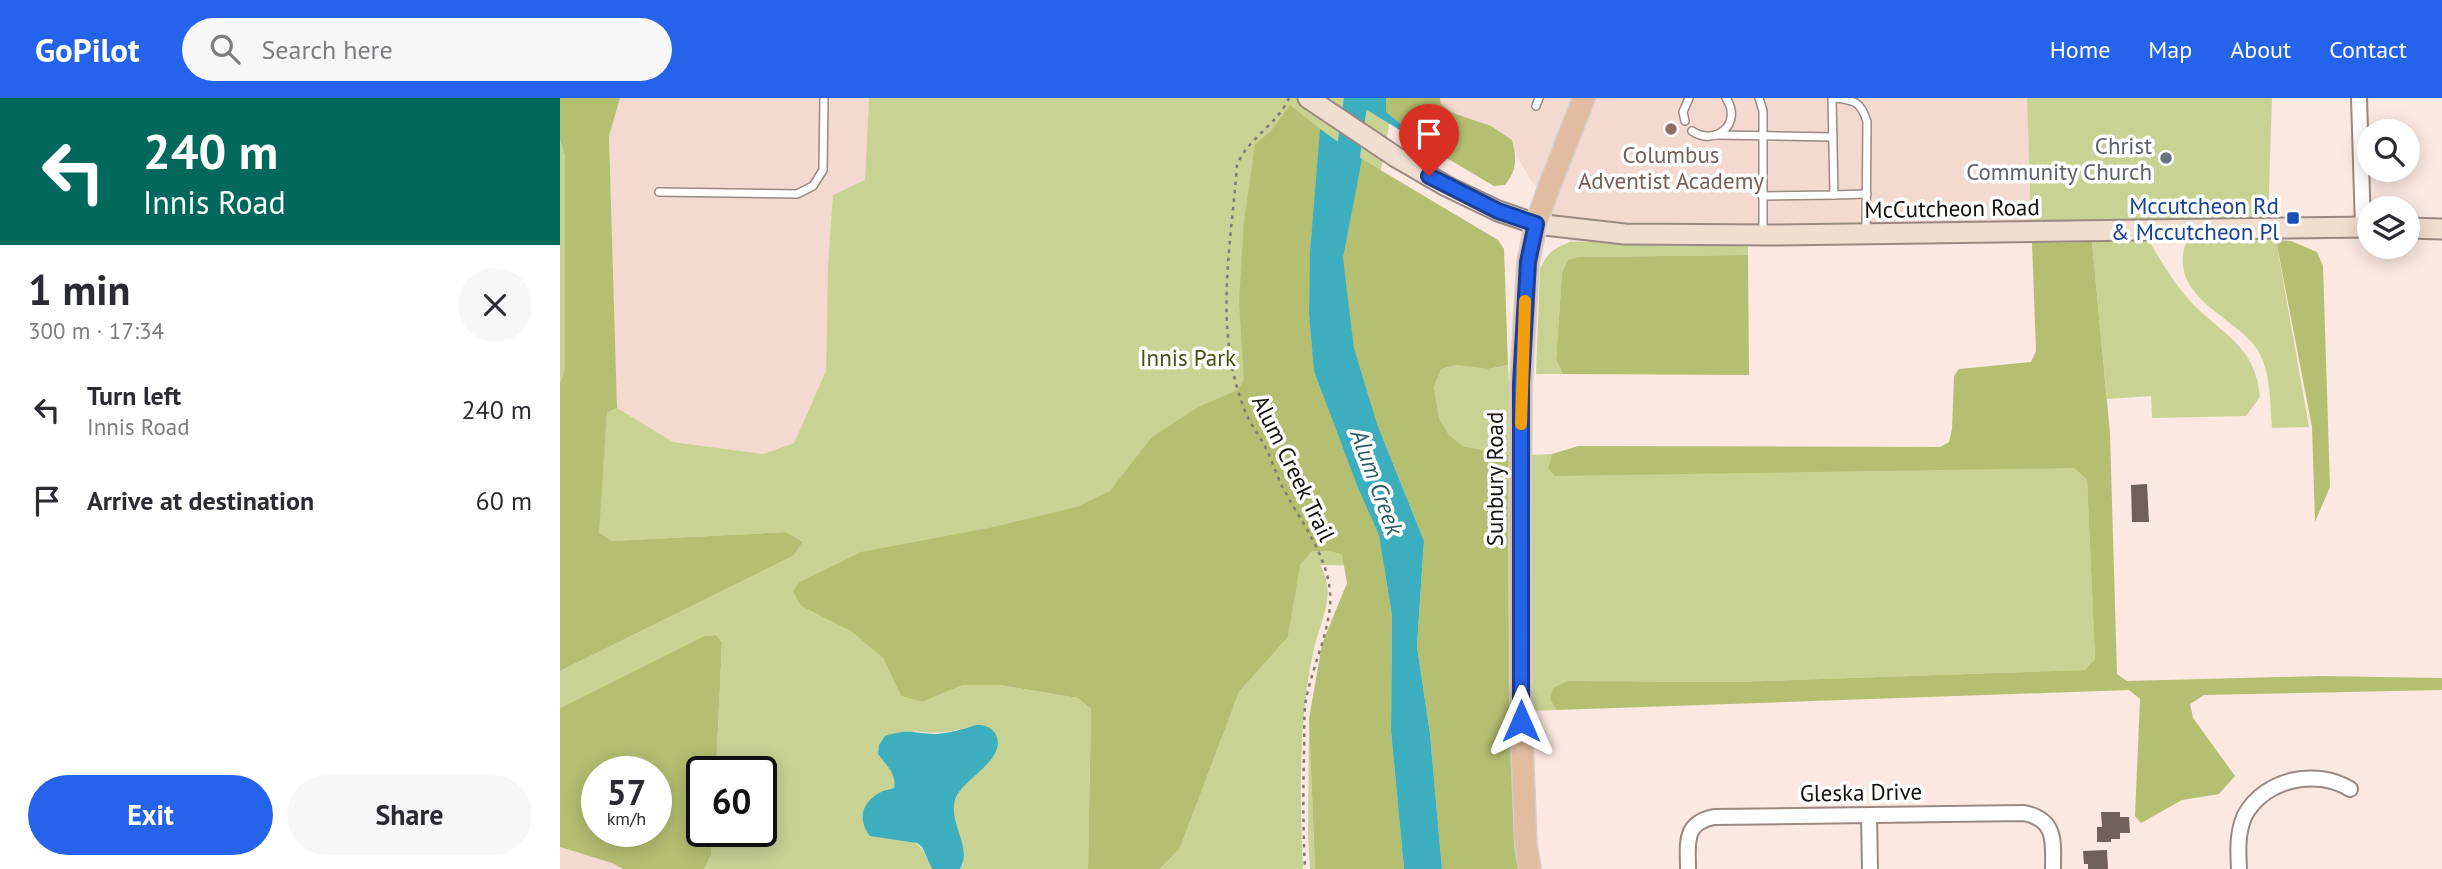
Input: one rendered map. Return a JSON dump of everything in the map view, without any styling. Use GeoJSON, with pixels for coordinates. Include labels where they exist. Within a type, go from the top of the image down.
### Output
{"type":"FeatureCollection","features":[{"type":"Feature","properties":{"kind":"main road","name":"McCutcheon Road"},"geometry":{"type":"LineString","coordinates":[[1308,98],[1396,157],[1446,186],[1498,211],[1536,224],[1625,234],[1763,235],[2357,227]]}},
{"type":"Feature","properties":{"kind":"main road","name":"Sunbury Road"},"geometry":{"type":"LineString","coordinates":[[1530,869],[1526,846],[1521,721],[1521,384],[1528,262],[1536,224],[1584,98]]}},
{"type":"Feature","properties":{"kind":"main road"},"geometry":{"type":"LineString","coordinates":[[2420,228],[2442,229]]}},
{"type":"Feature","properties":{"kind":"street"},"geometry":{"type":"LineString","coordinates":[[2359,98],[2364,196]]}},
{"type":"Feature","properties":{"kind":"street"},"geometry":{"type":"LineString","coordinates":[[2239,869],[2238,837],[2244,817],[2255,800],[2268,790],[2300,779],[2323,778],[2337,781],[2350,789]]}},
{"type":"Feature","properties":{"kind":"street","name":"Gleska Drive"},"geometry":{"type":"LineString","coordinates":[[1688,869],[1688,840],[1694,826],[1703,819],[1714,817],[2024,813],[2035,815],[2044,821],[2050,830],[2053,841],[2053,869]]}},
{"type":"Feature","properties":{"kind":"street"},"geometry":{"type":"LineString","coordinates":[[1869,815],[1870,869]]}},
{"type":"Feature","properties":{"kind":"lane"},"geometry":{"type":"LineString","coordinates":[[659,192],[797,194],[813,186],[824,170],[824,98]]}},
{"type":"Feature","properties":{"kind":"lane"},"geometry":{"type":"LineString","coordinates":[[1535,106],[1539,98]]}},
{"type":"Feature","properties":{"kind":"lane"},"geometry":{"type":"LineString","coordinates":[[1685,121],[1684,112],[1689,98]]}},
{"type":"Feature","properties":{"kind":"lane"},"geometry":{"type":"LineString","coordinates":[[1716,135],[1728,125],[1731,118],[1726,98]]}},
{"type":"Feature","properties":{"kind":"lane"},"geometry":{"type":"LineString","coordinates":[[1759,98],[1763,111],[1763,235]]}},
{"type":"Feature","properties":{"kind":"lane"},"geometry":{"type":"LineString","coordinates":[[1834,195],[1833,98],[1853,100],[1864,111],[1867,122],[1866,234]]}},
{"type":"Feature","properties":{"kind":"lane"},"geometry":{"type":"LineString","coordinates":[[1692,131],[1700,136],[1833,137]]}},
{"type":"Feature","properties":{"kind":"lane"},"geometry":{"type":"LineString","coordinates":[[1762,196],[1867,194]]}},
{"type":"Feature","properties":{"kind":"path","name":"Alum Creek Trail"},"geometry":{"type":"LineString","coordinates":[[1289,98],[1277,119],[1242,152],[1237,164],[1225,297],[1226,330],[1236,385],[1245,413],[1265,445],[1282,486],[1321,559],[1331,593],[1329,616],[1311,676],[1306,704],[1303,817],[1305,869]]}},
{"type":"Feature","properties":{"kind":"shaded area"},"geometry":{"type":"Polygon","coordinates":[[[620,98],[869,98],[865,180],[828,266],[826,371],[794,443],[763,454],[673,442],[617,408],[609,136],[620,98]]]}},
{"type":"Feature","properties":{"kind":"shaded area"},"geometry":{"type":"Polygon","coordinates":[[[1440,98],[2027,98],[2031,230],[1748,240],[1570,242],[1517,157],[1512,140],[1491,126],[1453,113],[1441,104],[1440,98]]]}},
{"type":"Feature","properties":{"kind":"shaded area"},"geometry":{"type":"Polygon","coordinates":[[[560,847],[612,863],[623,869],[560,869],[560,847]]]}},
{"type":"Feature","properties":{"kind":"green space"},"geometry":{"type":"Polygon","coordinates":[[[560,98],[620,98],[609,136],[617,408],[607,413],[599,532],[612,541],[786,532],[803,542],[793,556],[560,671],[560,383],[565,369],[565,156],[560,140],[560,98]]]}},
{"type":"Feature","properties":{"kind":"green space","name":"Innis Park"},"geometry":{"type":"Polygon","coordinates":[[[869,98],[1394,98],[1368,241],[1394,566],[1320,565],[1325,576],[1327,598],[1308,679],[1302,733],[1303,869],[1160,869],[1180,848],[1239,692],[1288,637],[1299,565],[801,606],[852,632],[883,658],[901,696],[922,702],[963,685],[1000,685],[1078,698],[1091,709],[1088,869],[960,869],[963,865],[953,816],[955,800],[966,783],[988,760],[998,741],[976,725],[946,732],[916,731],[878,754],[894,778],[894,788],[886,789],[897,839],[920,847],[932,869],[704,869],[711,855],[711,847],[777,847],[777,756],[717,756],[722,642],[716,635],[704,636],[560,708],[560,671],[793,556],[803,542],[786,532],[612,541],[598,531],[607,413],[617,408],[673,442],[763,454],[794,443],[826,371],[828,266],[833,195],[865,180],[869,98]]]}},
{"type":"Feature","properties":{"kind":"green space"},"geometry":{"type":"Polygon","coordinates":[[[1386,98],[1440,98],[1441,104],[1453,113],[1491,126],[1512,140],[1515,164],[1509,180],[1505,185],[1494,186],[1433,150],[1386,112],[1386,98]]]}},
{"type":"Feature","properties":{"kind":"green space"},"geometry":{"type":"Polygon","coordinates":[[[2027,98],[2272,98],[2268,222],[2031,222],[2027,98]]]}},
{"type":"Feature","properties":{"kind":"green space"},"geometry":{"type":"Polygon","coordinates":[[[1290,105],[1320,129],[1310,252],[1309,314],[1314,371],[1358,488],[1379,535],[1392,616],[1391,731],[1404,869],[1315,869],[1309,719],[1322,644],[1347,583],[1342,554],[1312,551],[1300,565],[1288,637],[1239,692],[1180,848],[1160,869],[1088,869],[1091,709],[1078,698],[1000,685],[963,685],[922,702],[901,696],[883,658],[852,632],[801,606],[793,591],[800,582],[861,552],[989,528],[1077,507],[1110,491],[1151,438],[1198,407],[1238,390],[1244,379],[1239,303],[1244,222],[1255,145],[1271,131],[1290,105]]]}},
{"type":"Feature","properties":{"kind":"green space"},"geometry":{"type":"Polygon","coordinates":[[[560,140],[565,156],[565,370],[560,383],[560,140]]]}},
{"type":"Feature","properties":{"kind":"green space"},"geometry":{"type":"Polygon","coordinates":[[[1362,159],[1498,240],[1504,249],[1508,365],[1488,369],[1456,365],[1441,369],[1434,387],[1439,418],[1449,435],[1463,446],[1509,455],[1513,465],[1524,869],[1442,869],[1430,734],[1417,646],[1424,541],[1377,424],[1354,348],[1343,258],[1362,159]]]}},
{"type":"Feature","properties":{"kind":"green space"},"geometry":{"type":"Polygon","coordinates":[[[1748,240],[1748,255],[1579,257],[1562,273],[1556,360],[1563,374],[1536,374],[1540,269],[1555,249],[1570,242],[1748,240]]]}},
{"type":"Feature","properties":{"kind":"green space"},"geometry":{"type":"Polygon","coordinates":[[[2276,240],[2309,427],[2272,428],[2267,377],[2257,349],[2248,338],[2199,297],[2184,271],[2183,256],[2188,241],[2276,240]]]}},
{"type":"Feature","properties":{"kind":"green space"},"geometry":{"type":"Polygon","coordinates":[[[2276,240],[2291,241],[2317,252],[2323,266],[2330,487],[2315,522],[2312,427],[2276,240]]]}},
{"type":"Feature","properties":{"kind":"green space"},"geometry":{"type":"Polygon","coordinates":[[[2149,241],[2183,292],[2238,345],[2253,367],[2260,397],[2246,416],[2152,418],[2151,396],[2107,399],[2092,242],[2149,241]]]}},
{"type":"Feature","properties":{"kind":"green space"},"geometry":{"type":"Polygon","coordinates":[[[2092,242],[2110,433],[2117,674],[2127,681],[2320,676],[2442,678],[2442,690],[2204,695],[2190,704],[2193,718],[2235,776],[2219,794],[2182,800],[2141,823],[2135,816],[2140,699],[2129,690],[1556,710],[1550,699],[1553,688],[1568,681],[1738,682],[2085,670],[2095,659],[2087,479],[2074,468],[1555,476],[1548,468],[1552,454],[1578,446],[1940,447],[1949,442],[1954,376],[1959,369],[2031,362],[2036,351],[2032,243],[2092,242]]]}},
{"type":"Feature","properties":{"kind":"green space"},"geometry":{"type":"Polygon","coordinates":[[[1748,255],[1749,375],[1563,374],[1556,360],[1562,273],[1568,260],[1579,257],[1748,255]]]}},
{"type":"Feature","properties":{"kind":"green space"},"geometry":{"type":"Polygon","coordinates":[[[1456,365],[1488,369],[1508,365],[1513,465],[1509,455],[1463,446],[1449,435],[1439,418],[1434,387],[1441,369],[1456,365]]]}},
{"type":"Feature","properties":{"kind":"green space"},"geometry":{"type":"Polygon","coordinates":[[[1552,454],[1548,468],[2074,468],[2087,478],[2095,659],[2085,670],[1738,682],[1568,681],[1550,699],[1556,710],[1528,711],[1529,455],[1552,454]]]}},
{"type":"Feature","properties":{"kind":"green space"},"geometry":{"type":"Polygon","coordinates":[[[716,635],[722,642],[717,756],[686,756],[686,847],[711,847],[711,855],[704,869],[623,869],[560,847],[560,708],[704,636],[716,635]]]}},
{"type":"Feature","properties":{"kind":"green space"},"geometry":{"type":"Polygon","coordinates":[[[1309,719],[1315,869],[1310,869],[1308,836],[1309,719]]]}},
{"type":"Feature","properties":{"kind":"water"},"geometry":{"type":"Polygon","coordinates":[[[1347,98],[1386,98],[1386,112],[1433,150],[1347,98]]]}},
{"type":"Feature","properties":{"kind":"water"},"geometry":{"type":"Polygon","coordinates":[[[1320,129],[1362,159],[1343,258],[1354,348],[1377,424],[1424,541],[1417,646],[1430,734],[1442,869],[1404,869],[1391,731],[1392,616],[1379,535],[1358,488],[1314,371],[1309,314],[1310,252],[1320,129]]]}},
{"type":"Feature","properties":{"kind":"water"},"geometry":{"type":"Polygon","coordinates":[[[976,725],[991,729],[998,742],[991,760],[966,784],[955,800],[955,818],[964,853],[960,869],[932,869],[922,847],[917,843],[870,836],[863,819],[866,805],[878,794],[894,788],[895,783],[878,754],[879,745],[885,736],[906,732],[941,733],[976,725]]]}},
{"type":"Feature","properties":{"kind":"building"},"geometry":{"type":"Polygon","coordinates":[[[2147,484],[2149,522],[2132,522],[2131,485],[2147,484]]]}},
{"type":"Feature","properties":{"kind":"building"},"geometry":{"type":"Polygon","coordinates":[[[2101,812],[2120,812],[2120,817],[2129,817],[2130,833],[2120,833],[2120,839],[2111,839],[2111,842],[2097,842],[2097,827],[2102,827],[2101,812]]]}},
{"type":"Feature","properties":{"kind":"building"},"geometry":{"type":"Polygon","coordinates":[[[2107,850],[2108,869],[2088,869],[2088,864],[2084,864],[2083,851],[2107,850]]]}},
{"type":"Feature","properties":{"kind":"waterway","name":"Alum Creek"},"geometry":{"type":"LineString","coordinates":[[1344,184],[1356,98]]}},
{"type":"Feature","properties":{"kind":"slow traffic"},"geometry":{"type":"LineString","coordinates":[[1521,424],[1525,301]]}},
{"type":"Feature","properties":{"kind":"place","name":"Columbus Adventist Academy"},"geometry":{"type":"Point","coordinates":[1671,129]}},
{"type":"Feature","properties":{"kind":"place","name":"Christ Community Church"},"geometry":{"type":"Point","coordinates":[2166,158]}},
{"type":"Feature","properties":{"kind":"place","name":"Mccutcheon Rd & Mccutcheon Pl"},"geometry":{"type":"Point","coordinates":[2293,218]}},
{"type":"Feature","properties":{"kind":"route"},"geometry":{"type":"LineString","coordinates":[[1429,176],[1498,211],[1536,224],[1528,262],[1521,384],[1521,721]]}}]}
